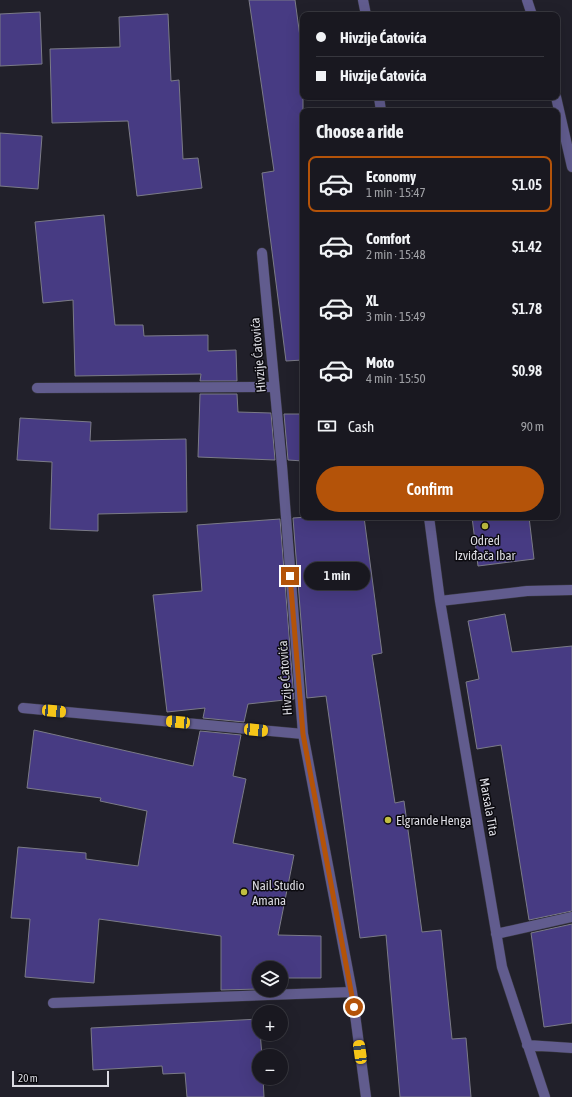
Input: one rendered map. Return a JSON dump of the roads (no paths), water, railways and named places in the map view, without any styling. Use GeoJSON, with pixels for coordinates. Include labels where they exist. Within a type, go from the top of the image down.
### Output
{"type":"FeatureCollection","features":[{"type":"Feature","properties":{"kind":"street"},"geometry":{"type":"LineString","coordinates":[[363,0],[365,12]]}},
{"type":"Feature","properties":{"kind":"street"},"geometry":{"type":"LineString","coordinates":[[527,0],[531,12]]}},
{"type":"Feature","properties":{"kind":"street"},"geometry":{"type":"LineString","coordinates":[[560,114],[572,167]]}},
{"type":"Feature","properties":{"kind":"street","name":"Hivzije Ćatovića"},"geometry":{"type":"LineString","coordinates":[[262,253],[282,466],[303,734],[352,992],[366,1097]]}},
{"type":"Feature","properties":{"kind":"street"},"geometry":{"type":"LineString","coordinates":[[37,388],[274,387]]}},
{"type":"Feature","properties":{"kind":"street","name":"Marsala Tita"},"geometry":{"type":"LineString","coordinates":[[429,520],[440,601],[502,967],[545,1097]]}},
{"type":"Feature","properties":{"kind":"street"},"geometry":{"type":"LineString","coordinates":[[440,601],[527,591],[572,590]]}},
{"type":"Feature","properties":{"kind":"street"},"geometry":{"type":"LineString","coordinates":[[23,708],[303,734]]}},
{"type":"Feature","properties":{"kind":"street"},"geometry":{"type":"LineString","coordinates":[[496,934],[572,917]]}},
{"type":"Feature","properties":{"kind":"street"},"geometry":{"type":"LineString","coordinates":[[54,1003],[352,992]]}},
{"type":"Feature","properties":{"kind":"street"},"geometry":{"type":"LineString","coordinates":[[527,1045],[572,1048]]}},
{"type":"Feature","properties":{"kind":"place","name":"Odred Izviđača Ibar"},"geometry":{"type":"Point","coordinates":[485,526]}},
{"type":"Feature","properties":{"kind":"place","name":"Elgrande Henga"},"geometry":{"type":"Point","coordinates":[388,820]}},
{"type":"Feature","properties":{"kind":"place","name":"Nail Studio Amana"},"geometry":{"type":"Point","coordinates":[244,892]}}]}
